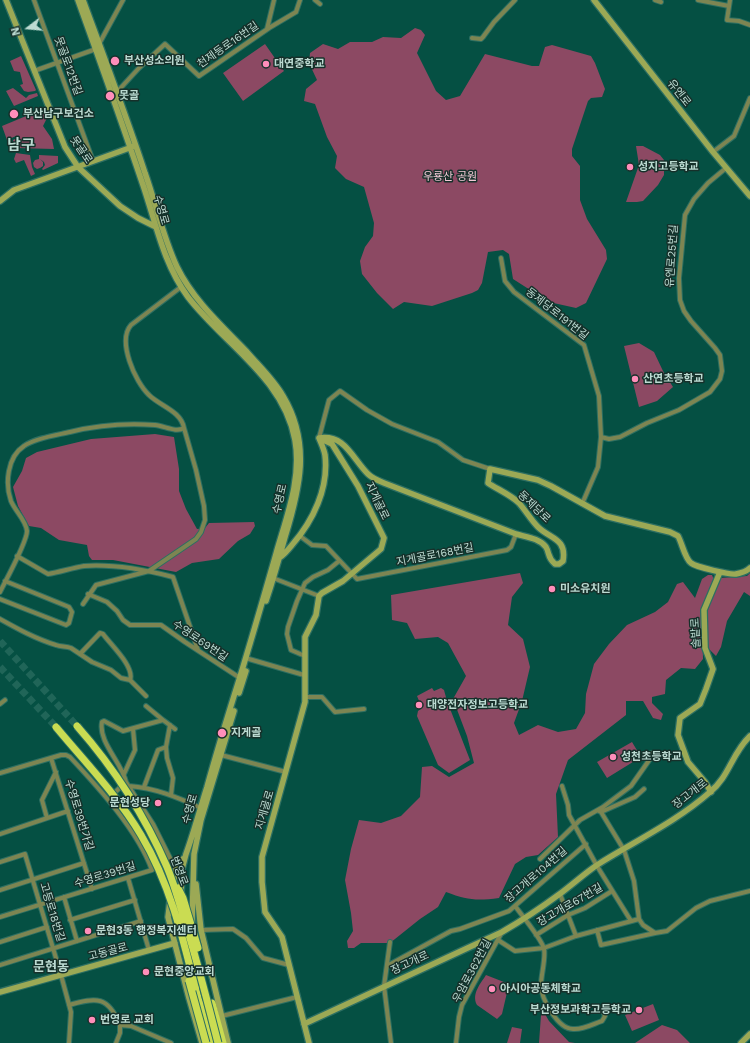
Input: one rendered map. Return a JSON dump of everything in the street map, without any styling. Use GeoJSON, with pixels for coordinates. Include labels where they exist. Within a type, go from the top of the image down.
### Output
{"type":"FeatureCollection","features":[{"type":"Feature","properties":{"kind":"highway","name":"번영로"},"geometry":{"type":"LineString","coordinates":[[77,726],[109,765],[128,793],[153,837],[167,868],[194,951],[218,1043]]}},
{"type":"Feature","properties":{"kind":"highway","name":"번영로"},"geometry":{"type":"LineString","coordinates":[[56,727],[121,806],[140,834],[156,863],[175,911],[195,987],[212,1043]]}},
{"type":"Feature","properties":{"kind":"highway"},"geometry":{"type":"LineString","coordinates":[[156,863],[206,1043]]}},
{"type":"Feature","properties":{"kind":"highway"},"geometry":{"type":"LineString","coordinates":[[167,868],[183,898],[223,1043]]}},
{"type":"Feature","properties":{"kind":"street","name":"못골로"},"geometry":{"type":"LineString","coordinates":[[6,0],[65,147],[78,167],[120,206],[138,218],[156,226],[164,233]]}},
{"type":"Feature","properties":{"kind":"street","name":"못골로12번길"},"geometry":{"type":"LineString","coordinates":[[34,0],[58,62],[93,161]]}},
{"type":"Feature","properties":{"kind":"street","name":"수영로"},"geometry":{"type":"LineString","coordinates":[[78,0],[116,93],[169,265],[181,287],[205,317],[270,384],[289,417],[296,444],[296,466],[293,492],[273,578],[201,820],[194,854],[192,939],[212,1043]]}},
{"type":"Feature","properties":{"kind":"street","name":"수영로"},"geometry":{"type":"LineString","coordinates":[[83,0],[97,46],[176,266],[186,283],[208,310],[279,389],[294,419],[300,449],[301,469],[295,503],[186,854],[179,869]]}},
{"type":"Feature","properties":{"kind":"street","name":"천제등로16번길"},"geometry":{"type":"LineString","coordinates":[[267,29],[274,0]]}},
{"type":"Feature","properties":{"kind":"street","name":"천제등로16번길"},"geometry":{"type":"LineString","coordinates":[[116,93],[139,68],[165,44],[199,76],[267,29],[296,12],[300,0]]}},
{"type":"Feature","properties":{"kind":"street"},"geometry":{"type":"LineString","coordinates":[[315,0],[320,4]]}},
{"type":"Feature","properties":{"kind":"street"},"geometry":{"type":"LineString","coordinates":[[472,38],[480,39],[483,37],[494,22],[515,0]]}},
{"type":"Feature","properties":{"kind":"street","name":"유엔로"},"geometry":{"type":"LineString","coordinates":[[594,0],[713,152],[750,196]]}},
{"type":"Feature","properties":{"kind":"street"},"geometry":{"type":"LineString","coordinates":[[655,0],[661,2]]}},
{"type":"Feature","properties":{"kind":"street"},"geometry":{"type":"LineString","coordinates":[[698,0],[729,6]]}},
{"type":"Feature","properties":{"kind":"street"},"geometry":{"type":"LineString","coordinates":[[730,0],[728,20],[739,21],[750,25]]}},
{"type":"Feature","properties":{"kind":"street"},"geometry":{"type":"LineString","coordinates":[[34,71],[97,46],[121,1]]}},
{"type":"Feature","properties":{"kind":"street"},"geometry":{"type":"LineString","coordinates":[[713,152],[734,136],[750,98]]}},
{"type":"Feature","properties":{"kind":"street"},"geometry":{"type":"LineString","coordinates":[[0,201],[14,190],[133,147]]}},
{"type":"Feature","properties":{"kind":"street","name":"유엔로25번길"},"geometry":{"type":"LineString","coordinates":[[601,437],[608,439],[620,437],[679,410],[710,392],[720,379],[722,371],[720,355],[684,311],[680,300],[679,278],[685,215],[694,199],[708,183],[726,168]]}},
{"type":"Feature","properties":{"kind":"street","name":"동제당로191번길"},"geometry":{"type":"LineString","coordinates":[[502,258],[505,281],[514,292],[584,345],[599,396],[601,437],[598,467],[582,504]]}},
{"type":"Feature","properties":{"kind":"street"},"geometry":{"type":"LineString","coordinates":[[83,604],[88,594],[96,586],[149,571],[196,539],[201,532],[205,520],[204,506],[196,470],[181,419],[148,394],[139,382],[127,352],[126,339],[128,328],[181,287]]}},
{"type":"Feature","properties":{"kind":"street"},"geometry":{"type":"LineString","coordinates":[[277,558],[283,556],[300,536],[313,515],[321,495],[324,478],[325,455],[319,438],[329,400],[340,391],[367,410],[392,424],[438,442],[463,460],[490,469]]}},
{"type":"Feature","properties":{"kind":"street"},"geometry":{"type":"LineString","coordinates":[[0,592],[18,556],[27,532],[25,523],[12,502],[7,481],[13,459],[24,445],[44,438],[99,426],[135,424],[157,425],[178,430],[184,428]]}},
{"type":"Feature","properties":{"kind":"street","name":"동제당로"},"geometry":{"type":"LineString","coordinates":[[319,438],[327,437],[340,441],[369,475],[384,483],[541,543],[546,548],[549,559],[555,564],[559,564],[563,561],[564,555],[560,542],[539,528],[518,502],[488,483],[490,469],[538,480],[605,516],[670,532],[678,536],[687,558],[692,564],[734,575],[744,572],[750,568]]}},
{"type":"Feature","properties":{"kind":"street","name":"지게골로"},"geometry":{"type":"LineString","coordinates":[[309,1043],[282,937],[265,912],[262,882],[262,857],[305,702],[304,675],[306,638],[316,615],[319,596],[343,581],[381,549],[384,538],[358,486],[336,450],[332,444],[319,438]]}},
{"type":"Feature","properties":{"kind":"street","name":"지게골로168번길"},"geometry":{"type":"LineString","coordinates":[[352,574],[357,579],[507,550],[511,547],[516,534]]}},
{"type":"Feature","properties":{"kind":"street"},"geometry":{"type":"LineString","coordinates":[[300,536],[312,546],[326,546],[352,574]]}},
{"type":"Feature","properties":{"kind":"street"},"geometry":{"type":"LineString","coordinates":[[18,556],[48,574],[84,566],[118,567],[149,571],[173,577],[198,650]]}},
{"type":"Feature","properties":{"kind":"street"},"geometry":{"type":"LineString","coordinates":[[305,656],[291,650],[287,634],[297,601],[305,583],[313,577],[328,570],[339,560]]}},
{"type":"Feature","properties":{"kind":"street","name":"솔밭로"},"geometry":{"type":"LineString","coordinates":[[711,792],[705,782],[688,762],[678,735],[680,718],[700,704],[713,668],[705,648],[704,610],[720,572]]}},
{"type":"Feature","properties":{"kind":"street"},"geometry":{"type":"LineString","coordinates":[[273,578],[319,596]]}},
{"type":"Feature","properties":{"kind":"street"},"geometry":{"type":"LineString","coordinates":[[0,599],[66,625],[69,623],[72,612],[69,608],[5,581]]}},
{"type":"Feature","properties":{"kind":"street","name":"수영로69번길"},"geometry":{"type":"LineString","coordinates":[[88,594],[107,602],[117,611],[123,620],[130,625],[161,625],[240,678]]}},
{"type":"Feature","properties":{"kind":"street"},"geometry":{"type":"LineString","coordinates":[[0,619],[40,639],[61,647],[68,646],[92,662],[111,670],[121,678],[130,680],[146,696]]}},
{"type":"Feature","properties":{"kind":"street"},"geometry":{"type":"LineString","coordinates":[[80,654],[98,634],[103,634],[129,668],[131,676],[130,680]]}},
{"type":"Feature","properties":{"kind":"street"},"geometry":{"type":"LineString","coordinates":[[249,659],[304,675]]}},
{"type":"Feature","properties":{"kind":"street"},"geometry":{"type":"LineString","coordinates":[[305,697],[322,697],[335,712],[364,709]]}},
{"type":"Feature","properties":{"kind":"street"},"geometry":{"type":"LineString","coordinates":[[0,704],[5,700]]}},
{"type":"Feature","properties":{"kind":"street"},"geometry":{"type":"LineString","coordinates":[[146,706],[175,729]]}},
{"type":"Feature","properties":{"kind":"street"},"geometry":{"type":"LineString","coordinates":[[163,720],[124,731],[104,721],[102,722],[103,734],[106,743],[124,774],[128,784],[179,869],[185,933],[212,1043]]}},
{"type":"Feature","properties":{"kind":"street"},"geometry":{"type":"LineString","coordinates":[[170,725],[166,747],[167,758],[173,778],[171,795]]}},
{"type":"Feature","properties":{"kind":"street"},"geometry":{"type":"LineString","coordinates":[[124,774],[135,750],[133,729]]}},
{"type":"Feature","properties":{"kind":"street","name":"장고개로"},"geometry":{"type":"LineString","coordinates":[[304,1024],[502,932],[524,919],[597,866],[675,818],[711,792],[726,774],[734,756],[742,744],[750,736]]}},
{"type":"Feature","properties":{"kind":"street"},"geometry":{"type":"LineString","coordinates":[[144,787],[158,750],[166,747]]}},
{"type":"Feature","properties":{"kind":"street"},"geometry":{"type":"LineString","coordinates":[[599,811],[631,786],[650,759],[650,753]]}},
{"type":"Feature","properties":{"kind":"street"},"geometry":{"type":"LineString","coordinates":[[0,773],[66,755],[70,757],[107,799],[128,784],[171,795],[200,808]]}},
{"type":"Feature","properties":{"kind":"street"},"geometry":{"type":"LineString","coordinates":[[221,755],[286,772]]}},
{"type":"Feature","properties":{"kind":"street","name":"수영로39번가길"},"geometry":{"type":"LineString","coordinates":[[52,758],[92,889]]}},
{"type":"Feature","properties":{"kind":"street","name":"수영로39번가길"},"geometry":{"type":"LineString","coordinates":[[47,818],[42,800],[56,772]]}},
{"type":"Feature","properties":{"kind":"street"},"geometry":{"type":"LineString","coordinates":[[562,786],[568,805],[569,815],[597,866]]}},
{"type":"Feature","properties":{"kind":"street"},"geometry":{"type":"LineString","coordinates":[[540,859],[580,820],[635,796],[644,789]]}},
{"type":"Feature","properties":{"kind":"street","name":"수영로39번길"},"geometry":{"type":"LineString","coordinates":[[0,917],[152,870],[149,861],[135,836],[107,799]]}},
{"type":"Feature","properties":{"kind":"street"},"geometry":{"type":"LineString","coordinates":[[0,834],[68,810]]}},
{"type":"Feature","properties":{"kind":"street"},"geometry":{"type":"LineString","coordinates":[[599,811],[624,850],[634,880],[639,919],[643,925],[655,933]]}},
{"type":"Feature","properties":{"kind":"street","name":"장고개로104번길"},"geometry":{"type":"LineString","coordinates":[[387,966],[450,931],[460,929],[509,911],[586,844]]}},
{"type":"Feature","properties":{"kind":"street","name":"고등로18번길"},"geometry":{"type":"LineString","coordinates":[[0,862],[25,854],[54,948],[71,1012],[69,1043]]}},
{"type":"Feature","properties":{"kind":"street","name":"수영로"},"geometry":{"type":"LineString","coordinates":[[194,854],[201,930],[228,1043]]}},
{"type":"Feature","properties":{"kind":"street","name":"수영로39번가길"},"geometry":{"type":"LineString","coordinates":[[1,890],[84,863]]}},
{"type":"Feature","properties":{"kind":"street","name":"장고개로67번길"},"geometry":{"type":"LineString","coordinates":[[597,866],[630,921]]}},
{"type":"Feature","properties":{"kind":"street"},"geometry":{"type":"LineString","coordinates":[[179,869],[191,877],[193,888]]}},
{"type":"Feature","properties":{"kind":"street"},"geometry":{"type":"LineString","coordinates":[[179,869],[171,893],[168,917],[202,1043]]}},
{"type":"Feature","properties":{"kind":"street"},"geometry":{"type":"LineString","coordinates":[[128,878],[150,950]]}},
{"type":"Feature","properties":{"kind":"street","name":"장고개로67번길"},"geometry":{"type":"LineString","coordinates":[[536,935],[568,914],[585,908],[612,891]]}},
{"type":"Feature","properties":{"kind":"street"},"geometry":{"type":"LineString","coordinates":[[597,930],[601,945],[667,931],[696,908],[710,901],[750,891]]}},
{"type":"Feature","properties":{"kind":"street"},"geometry":{"type":"LineString","coordinates":[[560,894],[576,936]]}},
{"type":"Feature","properties":{"kind":"street","name":"수영로39번길"},"geometry":{"type":"LineString","coordinates":[[64,898],[77,941]]}},
{"type":"Feature","properties":{"kind":"street"},"geometry":{"type":"LineString","coordinates":[[70,920],[134,900]]}},
{"type":"Feature","properties":{"kind":"street"},"geometry":{"type":"LineString","coordinates":[[515,906],[544,948],[541,986],[542,995],[550,1011],[563,1026],[572,1030],[580,1029],[602,1021],[605,1016],[602,1009]]}},
{"type":"Feature","properties":{"kind":"street"},"geometry":{"type":"LineString","coordinates":[[498,940],[515,951],[544,948],[576,936],[639,919]]}},
{"type":"Feature","properties":{"kind":"street"},"geometry":{"type":"LineString","coordinates":[[0,965],[141,921]]}},
{"type":"Feature","properties":{"kind":"street"},"geometry":{"type":"LineString","coordinates":[[0,942],[47,927]]}},
{"type":"Feature","properties":{"kind":"street"},"geometry":{"type":"LineString","coordinates":[[201,930],[233,929],[246,938],[263,958],[289,965]]}},
{"type":"Feature","properties":{"kind":"street","name":"우암로362번길"},"geometry":{"type":"LineString","coordinates":[[456,1043],[459,1016],[462,1005],[502,932]]}},
{"type":"Feature","properties":{"kind":"street"},"geometry":{"type":"LineString","coordinates":[[390,942],[384,986],[391,1043]]}},
{"type":"Feature","properties":{"kind":"street","name":"고동골로"},"geometry":{"type":"LineString","coordinates":[[0,992],[175,944]]}},
{"type":"Feature","properties":{"kind":"street"},"geometry":{"type":"LineString","coordinates":[[222,1016],[297,997]]}},
{"type":"Feature","properties":{"kind":"street"},"geometry":{"type":"LineString","coordinates":[[69,1005],[88,999],[100,1000],[107,1004],[120,1025],[120,1033],[116,1043]]}},
{"type":"Feature","properties":{"kind":"street"},"geometry":{"type":"LineString","coordinates":[[120,1025],[130,1026],[171,1043]]}},
{"type":"Feature","properties":{"kind":"street"},"geometry":{"type":"LineString","coordinates":[[741,1043],[750,1034]]}},
{"type":"Feature","properties":{"kind":"green space","name":"우룡산 공원"},"geometry":{"type":"Polygon","coordinates":[[[415,28],[421,30],[425,35],[417,53],[436,91],[446,100],[460,96],[485,54],[532,66],[539,66],[545,47],[552,45],[591,56],[605,89],[602,97],[591,98],[588,101],[572,149],[572,156],[580,166],[580,200],[587,219],[606,250],[607,259],[586,303],[576,308],[549,302],[513,279],[509,254],[503,250],[488,252],[482,283],[478,290],[432,306],[404,302],[393,309],[377,293],[362,274],[360,261],[365,247],[373,236],[374,223],[364,187],[346,179],[335,168],[337,156],[327,137],[315,104],[304,101],[306,89],[317,80],[309,63],[310,53],[323,44],[338,49],[350,42],[372,42],[383,37],[401,38],[415,28]]]}},
{"type":"Feature","properties":{"kind":"green space"},"geometry":{"type":"Polygon","coordinates":[[[265,44],[284,71],[243,101],[223,73],[265,44]]]}},
{"type":"Feature","properties":{"kind":"green space"},"geometry":{"type":"Polygon","coordinates":[[[21,56],[36,90],[35,91],[24,91],[20,85],[23,84],[20,72],[14,71],[10,61],[21,56]]]}},
{"type":"Feature","properties":{"kind":"green space"},"geometry":{"type":"Polygon","coordinates":[[[13,88],[26,98],[29,95],[37,93],[38,96],[14,106],[6,91],[13,88]]]}},
{"type":"Feature","properties":{"kind":"green space"},"geometry":{"type":"Polygon","coordinates":[[[43,109],[47,118],[43,126],[52,139],[54,149],[15,148],[13,140],[17,138],[16,136],[7,140],[2,126],[43,109]]]}},
{"type":"Feature","properties":{"kind":"green space"},"geometry":{"type":"Polygon","coordinates":[[[636,146],[643,146],[660,155],[664,160],[664,175],[658,185],[643,201],[626,202],[639,165],[636,146]]]}},
{"type":"Feature","properties":{"kind":"green space"},"geometry":{"type":"Polygon","coordinates":[[[16,153],[30,155],[35,174],[31,176],[24,160],[16,163],[14,159],[16,153]]]}},
{"type":"Feature","properties":{"kind":"green space"},"geometry":{"type":"Polygon","coordinates":[[[39,155],[58,156],[58,163],[43,170],[42,169],[45,165],[44,162],[40,159],[43,162],[43,166],[37,169],[34,167],[33,163],[35,160],[39,159],[39,155]]]}},
{"type":"Feature","properties":{"kind":"green space"},"geometry":{"type":"Polygon","coordinates":[[[639,343],[654,352],[673,387],[657,401],[639,407],[624,346],[639,343]]]}},
{"type":"Feature","properties":{"kind":"green space"},"geometry":{"type":"Polygon","coordinates":[[[155,434],[174,437],[179,469],[179,491],[186,509],[197,529],[205,528],[209,523],[254,522],[255,526],[250,534],[238,541],[219,559],[192,563],[176,572],[113,560],[92,560],[89,556],[87,545],[59,540],[41,528],[29,526],[18,506],[13,487],[22,471],[26,458],[37,452],[91,439],[155,434]]]}},
{"type":"Feature","properties":{"kind":"green space"},"geometry":{"type":"Polygon","coordinates":[[[520,573],[523,583],[512,597],[508,625],[523,639],[530,667],[522,701],[514,723],[519,735],[538,725],[558,732],[576,729],[585,713],[586,694],[594,664],[609,644],[627,625],[655,612],[668,602],[677,584],[683,582],[695,598],[702,579],[708,575],[712,575],[714,580],[702,611],[703,659],[695,669],[681,668],[666,680],[665,694],[652,697],[652,703],[663,714],[661,720],[653,718],[643,701],[626,701],[626,715],[568,760],[556,794],[558,837],[538,855],[526,857],[515,864],[499,898],[472,899],[446,892],[438,907],[390,943],[361,943],[354,948],[348,948],[347,941],[353,931],[345,880],[351,849],[359,820],[381,823],[401,816],[420,797],[422,767],[432,766],[449,777],[474,763],[467,736],[453,699],[466,676],[448,643],[438,637],[415,639],[407,623],[392,620],[391,595],[520,573]]]}},
{"type":"Feature","properties":{"kind":"green space"},"geometry":{"type":"Polygon","coordinates":[[[750,573],[750,596],[744,592],[727,621],[721,647],[716,656],[707,647],[708,609],[720,578],[747,576],[750,573]]]}},
{"type":"Feature","properties":{"kind":"green space"},"geometry":{"type":"Polygon","coordinates":[[[432,688],[434,691],[441,688],[444,690],[470,760],[449,773],[438,765],[417,716],[418,711],[422,708],[417,696],[432,688]]]}},
{"type":"Feature","properties":{"kind":"green space"},"geometry":{"type":"Polygon","coordinates":[[[632,742],[641,757],[607,778],[597,762],[632,742]]]}},
{"type":"Feature","properties":{"kind":"green space"},"geometry":{"type":"Polygon","coordinates":[[[486,975],[509,984],[502,1014],[497,1019],[477,1005],[475,1001],[477,989],[486,975]]]}},
{"type":"Feature","properties":{"kind":"green space"},"geometry":{"type":"Polygon","coordinates":[[[653,1004],[659,1020],[632,1031],[625,1015],[653,1004]]]}},
{"type":"Feature","properties":{"kind":"green space"},"geometry":{"type":"Polygon","coordinates":[[[545,1014],[549,1021],[569,1042],[575,1043],[539,1043],[541,1015],[545,1014]]]}},
{"type":"Feature","properties":{"kind":"green space"},"geometry":{"type":"Polygon","coordinates":[[[662,1025],[677,1030],[690,1043],[635,1043],[662,1025]]]}},
{"type":"Feature","properties":{"kind":"green space"},"geometry":{"type":"Polygon","coordinates":[[[512,1027],[522,1029],[520,1043],[507,1043],[512,1027]]]}},
{"type":"Feature","properties":{"kind":"tunnel"},"geometry":{"type":"LineString","coordinates":[[0,641],[77,726]]}},
{"type":"Feature","properties":{"kind":"tunnel"},"geometry":{"type":"LineString","coordinates":[[0,667],[56,727]]}},
{"type":"Feature","properties":{"kind":"place","name":"부산성소의원"},"geometry":{"type":"Point","coordinates":[115,61]}},
{"type":"Feature","properties":{"kind":"place","name":"대연중학교"},"geometry":{"type":"Point","coordinates":[266,64]}},
{"type":"Feature","properties":{"kind":"place","name":"못골"},"geometry":{"type":"Point","coordinates":[110,96]}},
{"type":"Feature","properties":{"kind":"place","name":"부산남구보건소"},"geometry":{"type":"Point","coordinates":[14,114]}},
{"type":"Feature","properties":{"kind":"place","name":"성지고등학교"},"geometry":{"type":"Point","coordinates":[630,167]}},
{"type":"Feature","properties":{"kind":"place","name":"산연초등학교"},"geometry":{"type":"Point","coordinates":[635,379]}},
{"type":"Feature","properties":{"kind":"place","name":"미소유치원"},"geometry":{"type":"Point","coordinates":[552,589]}},
{"type":"Feature","properties":{"kind":"place","name":"대양전자정보고등학교"},"geometry":{"type":"Point","coordinates":[419,705]}},
{"type":"Feature","properties":{"kind":"place","name":"지게골"},"geometry":{"type":"Point","coordinates":[222,733]}},
{"type":"Feature","properties":{"kind":"place","name":"성천초등학교"},"geometry":{"type":"Point","coordinates":[613,757]}},
{"type":"Feature","properties":{"kind":"place","name":"문현성당"},"geometry":{"type":"Point","coordinates":[158,803]}},
{"type":"Feature","properties":{"kind":"place","name":"문현3동 행정복지센터"},"geometry":{"type":"Point","coordinates":[88,931]}},
{"type":"Feature","properties":{"kind":"place","name":"문현중앙교회"},"geometry":{"type":"Point","coordinates":[146,972]}},
{"type":"Feature","properties":{"kind":"place","name":"아시아공동체학교"},"geometry":{"type":"Point","coordinates":[492,989]}},
{"type":"Feature","properties":{"kind":"place","name":"부산정보과학고등학교"},"geometry":{"type":"Point","coordinates":[639,1010]}},
{"type":"Feature","properties":{"kind":"place","name":"번영로 교회"},"geometry":{"type":"Point","coordinates":[92,1020]}},
{"type":"Feature","properties":{"kind":"district","name":"남구"},"geometry":{"type":"Point","coordinates":[21,146]}},
{"type":"Feature","properties":{"kind":"district","name":"문현동"},"geometry":{"type":"Point","coordinates":[51,967]}}]}
